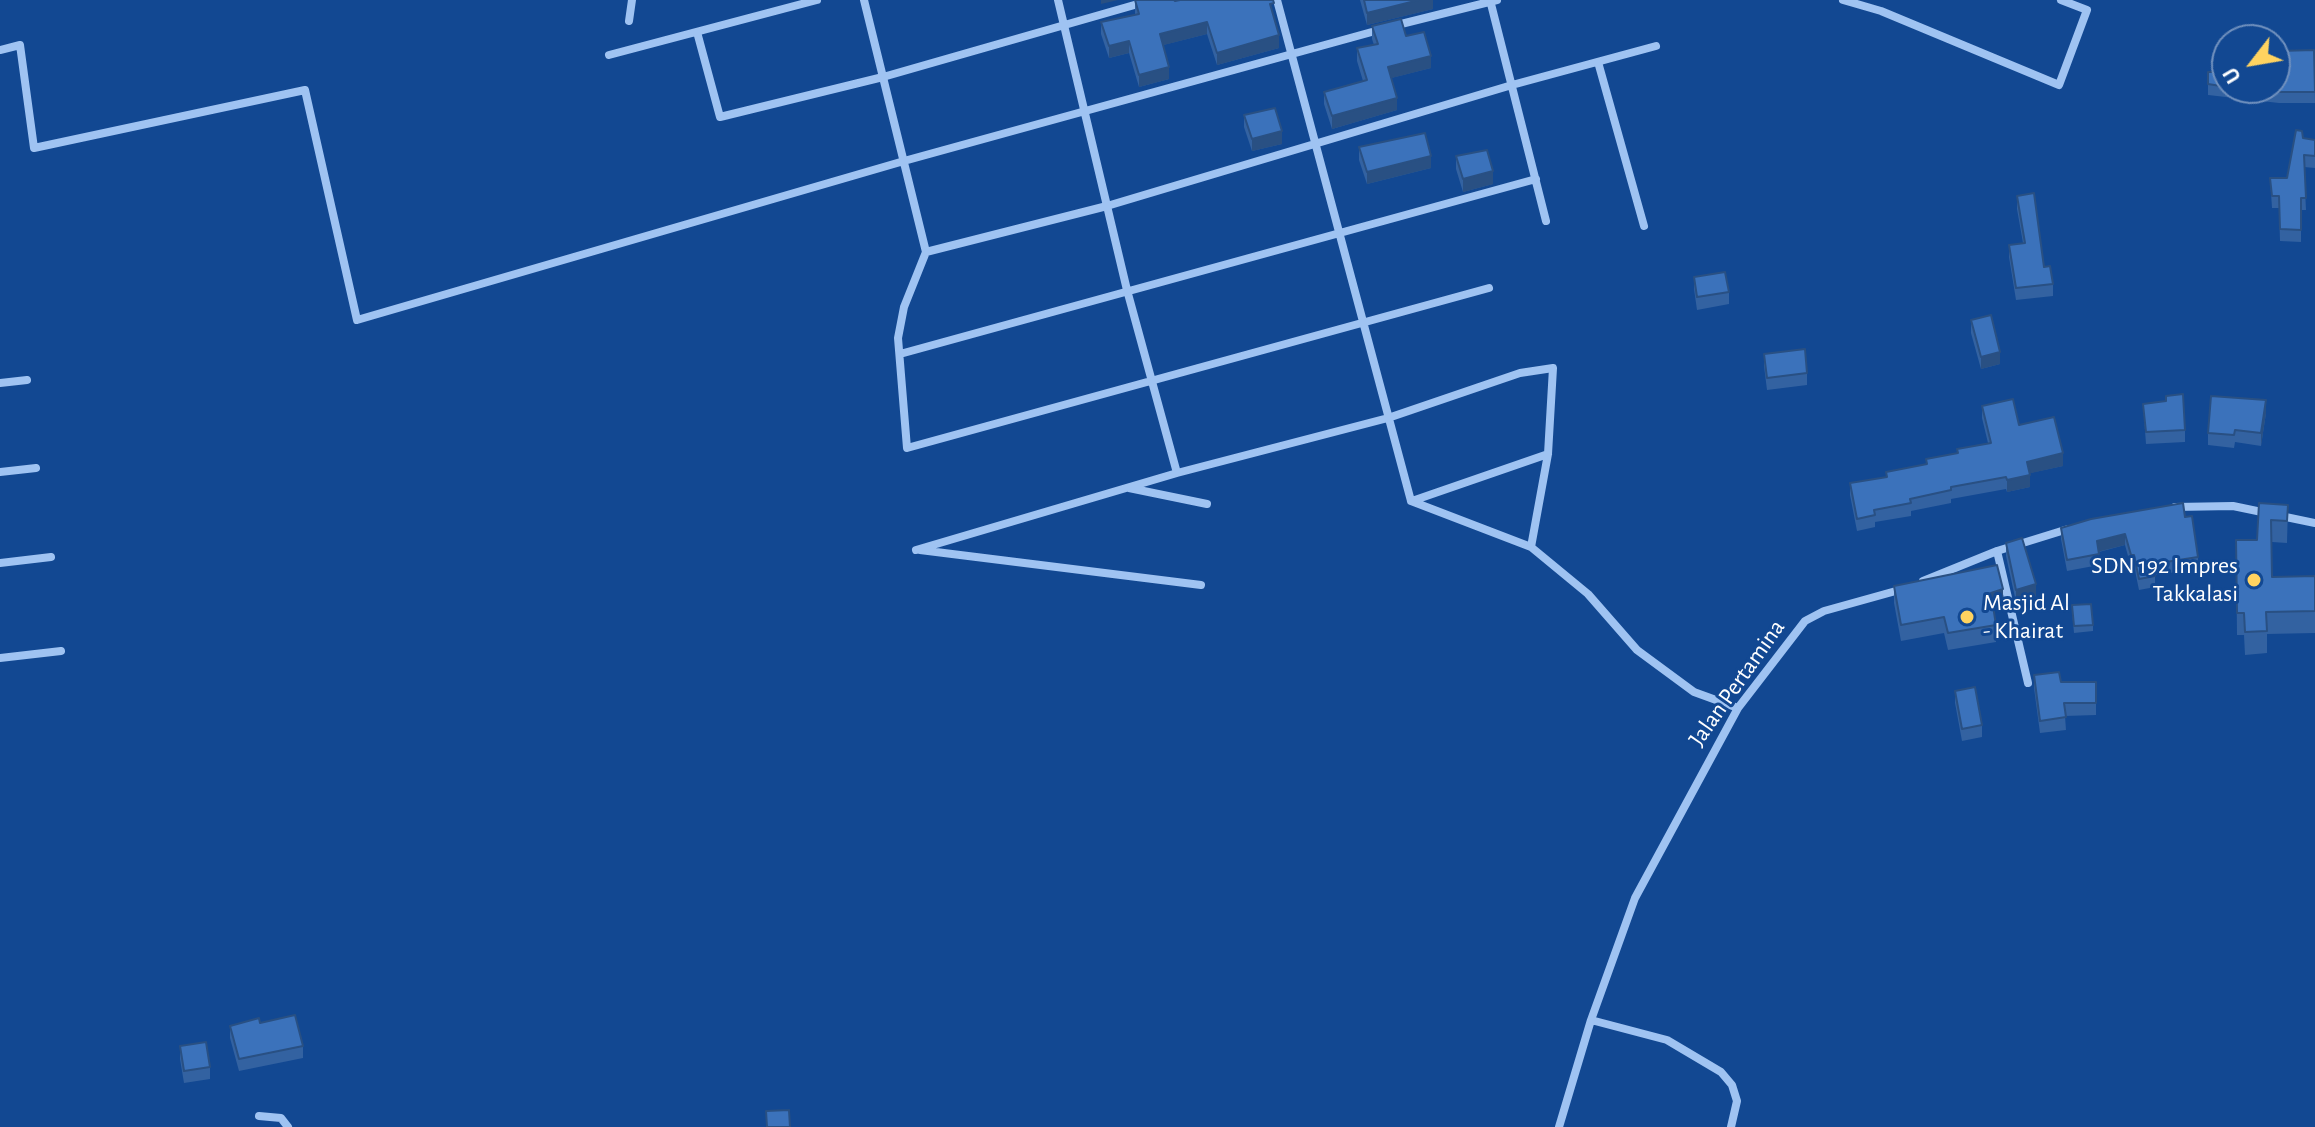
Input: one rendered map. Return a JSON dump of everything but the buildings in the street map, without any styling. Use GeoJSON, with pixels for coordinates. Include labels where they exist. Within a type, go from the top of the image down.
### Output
{"type":"FeatureCollection","features":[{"type":"Feature","properties":{"kind":"street"},"geometry":{"type":"LineString","coordinates":[[629,21],[632,0]]}},
{"type":"Feature","properties":{"kind":"street"},"geometry":{"type":"LineString","coordinates":[[609,55],[817,0]]}},
{"type":"Feature","properties":{"kind":"street"},"geometry":{"type":"LineString","coordinates":[[864,0],[926,252],[904,307],[898,338],[907,448],[1489,288]]}},
{"type":"Feature","properties":{"kind":"street"},"geometry":{"type":"LineString","coordinates":[[1058,0],[1127,290],[1177,473]]}},
{"type":"Feature","properties":{"kind":"street"},"geometry":{"type":"LineString","coordinates":[[697,32],[720,117],[883,77],[1152,0]]}},
{"type":"Feature","properties":{"kind":"street"},"geometry":{"type":"LineString","coordinates":[[1277,0],[1411,501]]}},
{"type":"Feature","properties":{"kind":"street"},"geometry":{"type":"LineString","coordinates":[[0,50],[20,45],[34,148],[305,90],[357,320],[1290,52],[1492,0],[1546,221]]}},
{"type":"Feature","properties":{"kind":"street"},"geometry":{"type":"LineString","coordinates":[[1843,0],[1881,11],[2059,85],[2087,10],[2061,0]]}},
{"type":"Feature","properties":{"kind":"street"},"geometry":{"type":"LineString","coordinates":[[926,252],[1107,206],[1512,85],[1656,46]]}},
{"type":"Feature","properties":{"kind":"street"},"geometry":{"type":"LineString","coordinates":[[1598,62],[1644,226]]}},
{"type":"Feature","properties":{"kind":"street"},"geometry":{"type":"LineString","coordinates":[[900,354],[1536,179]]}},
{"type":"Feature","properties":{"kind":"street"},"geometry":{"type":"LineString","coordinates":[[1201,585],[916,550],[1177,473],[1388,418],[1520,373],[1553,368],[1548,454],[1531,547]]}},
{"type":"Feature","properties":{"kind":"street"},"geometry":{"type":"LineString","coordinates":[[0,383],[27,380]]}},
{"type":"Feature","properties":{"kind":"street"},"geometry":{"type":"LineString","coordinates":[[1411,501],[1548,454]]}},
{"type":"Feature","properties":{"kind":"street"},"geometry":{"type":"LineString","coordinates":[[0,472],[36,468]]}},
{"type":"Feature","properties":{"kind":"street"},"geometry":{"type":"LineString","coordinates":[[1128,488],[1207,504]]}},
{"type":"Feature","properties":{"kind":"street"},"geometry":{"type":"LineString","coordinates":[[1411,501],[1531,547],[1588,594],[1637,650],[1694,692],[1738,708]]}},
{"type":"Feature","properties":{"kind":"street"},"geometry":{"type":"LineString","coordinates":[[2159,508],[2233,506],[2315,523]]}},
{"type":"Feature","properties":{"kind":"street","name":"Jalan Pertamina"},"geometry":{"type":"LineString","coordinates":[[1559,1127],[1591,1020],[1635,898],[1738,708],[1778,650],[1805,621],[1824,611],[1898,591],[1997,551],[2080,526]]}},
{"type":"Feature","properties":{"kind":"street"},"geometry":{"type":"LineString","coordinates":[[1997,551],[2028,683]]}},
{"type":"Feature","properties":{"kind":"street"},"geometry":{"type":"LineString","coordinates":[[0,563],[51,557]]}},
{"type":"Feature","properties":{"kind":"street"},"geometry":{"type":"LineString","coordinates":[[0,658],[61,651]]}},
{"type":"Feature","properties":{"kind":"street"},"geometry":{"type":"LineString","coordinates":[[1591,1020],[1667,1040],[1721,1072],[1732,1085],[1737,1101],[1731,1127]]}},
{"type":"Feature","properties":{"kind":"street"},"geometry":{"type":"LineString","coordinates":[[259,1116],[281,1118],[288,1127]]}},
{"type":"Feature","properties":{"kind":"place","name":"SDN 192 Impres Takkalasi"},"geometry":{"type":"Point","coordinates":[2254,580]}},
{"type":"Feature","properties":{"kind":"place","name":"Masjid Al - Khairat"},"geometry":{"type":"Point","coordinates":[1967,617]}}]}
